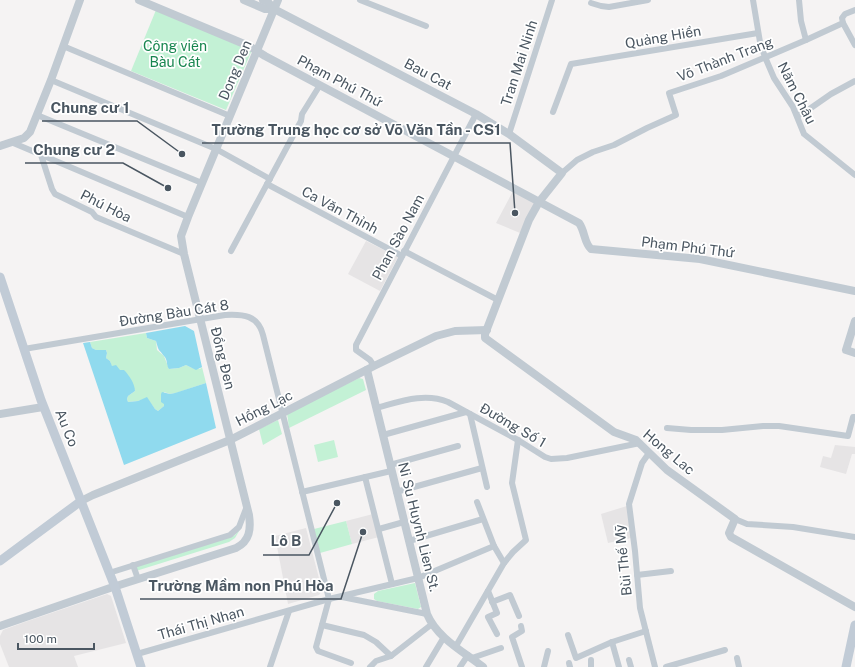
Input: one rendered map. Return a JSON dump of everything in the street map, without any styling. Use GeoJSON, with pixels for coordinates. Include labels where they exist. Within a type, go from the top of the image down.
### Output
{"type":"FeatureCollection","features":[{"type":"Feature","properties":{"kind":"main road","name":"Au Co"},"geometry":{"type":"LineString","coordinates":[[0,277],[43,407],[110,572],[141,667]]}},
{"type":"Feature","properties":{"kind":"main road"},"geometry":{"type":"LineString","coordinates":[[0,561],[81,502]]}},
{"type":"Feature","properties":{"kind":"main road"},"geometry":{"type":"LineString","coordinates":[[846,667],[855,625]]}},
{"type":"Feature","properties":{"kind":"street"},"geometry":{"type":"LineString","coordinates":[[0,146],[27,136],[30,132],[51,80],[80,0]]}},
{"type":"Feature","properties":{"kind":"street","name":"Phạm Phú Thứ"},"geometry":{"type":"LineString","coordinates":[[139,0],[249,46],[579,223],[587,246],[592,250],[700,259],[855,291]]}},
{"type":"Feature","properties":{"kind":"street"},"geometry":{"type":"LineString","coordinates":[[244,0],[266,9],[274,9]]}},
{"type":"Feature","properties":{"kind":"street"},"geometry":{"type":"LineString","coordinates":[[263,0],[268,2],[274,9]]}},
{"type":"Feature","properties":{"kind":"street","name":"Dong Den"},"geometry":{"type":"LineString","coordinates":[[188,217],[278,0]]}},
{"type":"Feature","properties":{"kind":"street"},"geometry":{"type":"LineString","coordinates":[[360,0],[426,26]]}},
{"type":"Feature","properties":{"kind":"street","name":"Tran Mai Ninh"},"geometry":{"type":"LineString","coordinates":[[508,134],[552,0]]}},
{"type":"Feature","properties":{"kind":"street"},"geometry":{"type":"LineString","coordinates":[[591,3],[605,7],[648,0]]}},
{"type":"Feature","properties":{"kind":"street","name":"Năm Châu"},"geometry":{"type":"LineString","coordinates":[[753,0],[758,33],[765,57],[774,78],[797,116],[802,131],[807,138],[825,150],[855,175]]}},
{"type":"Feature","properties":{"kind":"street"},"geometry":{"type":"LineString","coordinates":[[799,0],[800,21],[806,40]]}},
{"type":"Feature","properties":{"kind":"street","name":"Bau Cat"},"geometry":{"type":"LineString","coordinates":[[274,9],[476,114],[508,134],[562,173]]}},
{"type":"Feature","properties":{"kind":"street","name":"Võ Thành Trang"},"geometry":{"type":"LineString","coordinates":[[562,173],[577,160],[593,152],[614,145],[647,128],[676,116],[668,93],[721,76],[806,40],[843,23],[843,15],[855,10]]}},
{"type":"Feature","properties":{"kind":"street"},"geometry":{"type":"LineString","coordinates":[[843,23],[855,45]]}},
{"type":"Feature","properties":{"kind":"street","name":"Quảng Hiền"},"geometry":{"type":"LineString","coordinates":[[553,112],[571,64],[758,33]]}},
{"type":"Feature","properties":{"kind":"street"},"geometry":{"type":"LineString","coordinates":[[63,46],[230,116]]}},
{"type":"Feature","properties":{"kind":"street","name":"Ca Văn Thỉnh"},"geometry":{"type":"LineString","coordinates":[[51,80],[216,149],[269,181],[403,253],[498,300]]}},
{"type":"Feature","properties":{"kind":"street"},"geometry":{"type":"LineString","coordinates":[[797,116],[831,94],[855,81]]}},
{"type":"Feature","properties":{"kind":"street"},"geometry":{"type":"LineString","coordinates":[[231,251],[301,120],[302,114],[320,85]]}},
{"type":"Feature","properties":{"kind":"street","name":"Phan Sào Nam"},"geometry":{"type":"LineString","coordinates":[[370,368],[370,360],[356,350],[355,345],[476,114]]}},
{"type":"Feature","properties":{"kind":"street"},"geometry":{"type":"LineString","coordinates":[[37,115],[202,183]]}},
{"type":"Feature","properties":{"kind":"street"},"geometry":{"type":"LineString","coordinates":[[11,142],[188,217]]}},
{"type":"Feature","properties":{"kind":"street","name":"Phú Hòa"},"geometry":{"type":"LineString","coordinates":[[41,155],[55,194],[92,212],[96,217],[184,254]]}},
{"type":"Feature","properties":{"kind":"street"},"geometry":{"type":"LineString","coordinates":[[370,368],[446,333],[463,330],[486,330],[525,229],[539,202],[562,173]]}},
{"type":"Feature","properties":{"kind":"street","name":"Đồng Đen"},"geometry":{"type":"LineString","coordinates":[[0,626],[138,579],[236,548],[241,545],[250,531],[247,506],[184,254],[181,236],[188,217]]}},
{"type":"Feature","properties":{"kind":"street","name":"Đường Bàu Cát 8"},"geometry":{"type":"LineString","coordinates":[[24,349],[200,319],[236,315],[246,316],[257,321],[263,332],[329,599]]}},
{"type":"Feature","properties":{"kind":"street"},"geometry":{"type":"LineString","coordinates":[[855,321],[846,350],[855,353]]}},
{"type":"Feature","properties":{"kind":"street","name":"Hong Lac"},"geometry":{"type":"LineString","coordinates":[[486,330],[486,340],[607,427],[634,439],[667,470],[735,519]]}},
{"type":"Feature","properties":{"kind":"street","name":"Ni Su Huynh Lien St."},"geometry":{"type":"LineString","coordinates":[[370,368],[376,408],[427,614],[432,624],[444,637],[483,667]]}},
{"type":"Feature","properties":{"kind":"street","name":"Hồng Lạc"},"geometry":{"type":"LineString","coordinates":[[81,502],[92,495],[230,440],[370,368]]}},
{"type":"Feature","properties":{"kind":"street","name":"Đường Số 1"},"geometry":{"type":"LineString","coordinates":[[376,408],[417,398],[429,398],[445,401],[518,440],[545,457],[555,460],[640,444]]}},
{"type":"Feature","properties":{"kind":"street"},"geometry":{"type":"LineString","coordinates":[[0,414],[43,407]]}},
{"type":"Feature","properties":{"kind":"street"},"geometry":{"type":"LineString","coordinates":[[383,436],[468,413],[487,487]]}},
{"type":"Feature","properties":{"kind":"street"},"geometry":{"type":"LineString","coordinates":[[667,428],[722,430],[778,426],[848,436],[855,417]]}},
{"type":"Feature","properties":{"kind":"street"},"geometry":{"type":"LineString","coordinates":[[456,646],[504,564],[513,552],[526,540],[512,483],[518,440]]}},
{"type":"Feature","properties":{"kind":"street"},"geometry":{"type":"LineString","coordinates":[[302,492],[365,477],[458,446]]}},
{"type":"Feature","properties":{"kind":"street","name":"Bùi Thế Mỹ"},"geometry":{"type":"LineString","coordinates":[[649,453],[642,463],[629,504],[640,604],[655,667]]}},
{"type":"Feature","properties":{"kind":"street"},"geometry":{"type":"LineString","coordinates":[[396,492],[482,468]]}},
{"type":"Feature","properties":{"kind":"street"},"geometry":{"type":"LineString","coordinates":[[365,477],[392,584]]}},
{"type":"Feature","properties":{"kind":"street"},"geometry":{"type":"LineString","coordinates":[[477,502],[494,546],[504,564]]}},
{"type":"Feature","properties":{"kind":"street"},"geometry":{"type":"LineString","coordinates":[[110,572],[232,534],[239,527],[247,506]]}},
{"type":"Feature","properties":{"kind":"street"},"geometry":{"type":"LineString","coordinates":[[409,542],[483,519]]}},
{"type":"Feature","properties":{"kind":"street"},"geometry":{"type":"LineString","coordinates":[[855,537],[794,527],[747,524],[735,519],[729,533],[731,537],[855,607]]}},
{"type":"Feature","properties":{"kind":"street"},"geometry":{"type":"LineString","coordinates":[[379,529],[404,522]]}},
{"type":"Feature","properties":{"kind":"street","name":"Thái Thị Nhạn"},"geometry":{"type":"LineString","coordinates":[[137,654],[340,596],[418,578],[494,546]]}},
{"type":"Feature","properties":{"kind":"street"},"geometry":{"type":"LineString","coordinates":[[134,565],[138,579]]}},
{"type":"Feature","properties":{"kind":"street"},"geometry":{"type":"LineString","coordinates":[[637,575],[671,571]]}},
{"type":"Feature","properties":{"kind":"street"},"geometry":{"type":"LineString","coordinates":[[488,591],[497,613],[488,617],[497,634]]}},
{"type":"Feature","properties":{"kind":"street"},"geometry":{"type":"LineString","coordinates":[[492,602],[510,595],[519,616]]}},
{"type":"Feature","properties":{"kind":"street","name":"Thái Thị Nhạn"},"geometry":{"type":"LineString","coordinates":[[340,596],[427,614]]}},
{"type":"Feature","properties":{"kind":"street"},"geometry":{"type":"LineString","coordinates":[[329,599],[316,647],[318,651],[351,663]]}},
{"type":"Feature","properties":{"kind":"street"},"geometry":{"type":"LineString","coordinates":[[270,667],[289,611]]}},
{"type":"Feature","properties":{"kind":"street"},"geometry":{"type":"LineString","coordinates":[[370,667],[376,661],[391,656],[432,624]]}},
{"type":"Feature","properties":{"kind":"street"},"geometry":{"type":"LineString","coordinates":[[322,625],[364,635],[376,642],[391,656]]}},
{"type":"Feature","properties":{"kind":"street"},"geometry":{"type":"LineString","coordinates":[[521,626],[522,631],[512,637],[522,667]]}},
{"type":"Feature","properties":{"kind":"street"},"geometry":{"type":"LineString","coordinates":[[568,635],[576,658],[612,642],[646,631]]}},
{"type":"Feature","properties":{"kind":"street"},"geometry":{"type":"LineString","coordinates":[[426,667],[444,637]]}},
{"type":"Feature","properties":{"kind":"street"},"geometry":{"type":"LineString","coordinates":[[612,642],[619,667]]}},
{"type":"Feature","properties":{"kind":"street"},"geometry":{"type":"LineString","coordinates":[[460,667],[470,657],[501,648]]}},
{"type":"Feature","properties":{"kind":"street"},"geometry":{"type":"LineString","coordinates":[[544,667],[548,650]]}},
{"type":"Feature","properties":{"kind":"street"},"geometry":{"type":"LineString","coordinates":[[666,667],[725,650]]}},
{"type":"Feature","properties":{"kind":"street"},"geometry":{"type":"LineString","coordinates":[[737,658],[739,667]]}},
{"type":"Feature","properties":{"kind":"street"},"geometry":{"type":"LineString","coordinates":[[591,660],[591,667]]}},
{"type":"Feature","properties":{"kind":"shaded area"},"geometry":{"type":"Polygon","coordinates":[[[513,191],[535,203],[520,233],[496,223],[513,191]]]}},
{"type":"Feature","properties":{"kind":"shaded area"},"geometry":{"type":"Polygon","coordinates":[[[366,241],[398,257],[380,291],[348,274],[366,241]]]}},
{"type":"Feature","properties":{"kind":"shaded area"},"geometry":{"type":"Polygon","coordinates":[[[835,445],[855,447],[855,454],[852,454],[846,474],[820,467],[823,456],[831,458],[835,445]]]}},
{"type":"Feature","properties":{"kind":"shaded area"},"geometry":{"type":"Polygon","coordinates":[[[627,506],[631,538],[608,543],[601,514],[627,506]]]}},
{"type":"Feature","properties":{"kind":"shaded area"},"geometry":{"type":"Polygon","coordinates":[[[373,514],[379,537],[352,544],[346,521],[373,514]]]}},
{"type":"Feature","properties":{"kind":"shaded area"},"geometry":{"type":"Polygon","coordinates":[[[306,528],[322,590],[319,595],[288,604],[275,536],[306,528]]]}},
{"type":"Feature","properties":{"kind":"shaded area"},"geometry":{"type":"Polygon","coordinates":[[[107,594],[111,596],[126,643],[74,656],[78,667],[9,667],[0,644],[0,636],[3,630],[107,594]]]}},
{"type":"Feature","properties":{"kind":"green space","name":"Công viên Bàu Cát"},"geometry":{"type":"Polygon","coordinates":[[[156,10],[252,50],[226,110],[131,71],[156,10]]]}},
{"type":"Feature","properties":{"kind":"green space"},"geometry":{"type":"Polygon","coordinates":[[[146,333],[147,338],[156,341],[157,350],[164,356],[169,369],[179,368],[186,365],[192,368],[200,369],[202,367],[206,383],[176,393],[170,394],[164,392],[164,406],[158,411],[147,398],[128,402],[128,396],[135,391],[131,381],[127,375],[112,367],[110,361],[106,358],[106,350],[96,350],[92,348],[90,342],[146,333]]]}},
{"type":"Feature","properties":{"kind":"green space"},"geometry":{"type":"Polygon","coordinates":[[[359,378],[363,379],[366,390],[289,428],[287,413],[359,378]]]}},
{"type":"Feature","properties":{"kind":"green space"},"geometry":{"type":"Polygon","coordinates":[[[278,420],[282,434],[263,445],[259,429],[278,420]]]}},
{"type":"Feature","properties":{"kind":"green space"},"geometry":{"type":"Polygon","coordinates":[[[334,440],[338,457],[318,462],[314,445],[334,440]]]}},
{"type":"Feature","properties":{"kind":"green space"},"geometry":{"type":"Polygon","coordinates":[[[346,521],[352,544],[320,553],[314,529],[346,521]]]}},
{"type":"Feature","properties":{"kind":"green space"},"geometry":{"type":"Polygon","coordinates":[[[242,526],[235,538],[229,542],[136,571],[135,567],[228,538],[235,535],[242,526]]]}},
{"type":"Feature","properties":{"kind":"green space"},"geometry":{"type":"Polygon","coordinates":[[[415,583],[421,607],[418,609],[377,601],[374,599],[374,594],[378,591],[415,583]]]}},
{"type":"Feature","properties":{"kind":"water"},"geometry":{"type":"Polygon","coordinates":[[[185,326],[194,331],[202,367],[196,370],[186,365],[179,368],[169,369],[166,359],[159,350],[156,341],[147,338],[146,333],[185,326]]]}},
{"type":"Feature","properties":{"kind":"water"},"geometry":{"type":"Polygon","coordinates":[[[90,342],[92,348],[96,350],[106,350],[106,358],[110,361],[112,366],[116,365],[120,370],[124,370],[130,377],[135,391],[128,396],[128,402],[138,401],[147,397],[158,411],[164,406],[161,402],[162,392],[170,394],[175,393],[206,383],[216,428],[124,465],[83,343],[90,342]]]}},
{"type":"Feature","properties":{"kind":"place","name":"Chung cư 1"},"geometry":{"type":"Point","coordinates":[182,154]}},
{"type":"Feature","properties":{"kind":"place","name":"Chung cư 2"},"geometry":{"type":"Point","coordinates":[168,188]}},
{"type":"Feature","properties":{"kind":"place","name":"Trường Trung học cơ sở Võ Văn Tần - CS1"},"geometry":{"type":"Point","coordinates":[515,213]}},
{"type":"Feature","properties":{"kind":"place","name":"Lô B"},"geometry":{"type":"Point","coordinates":[337,503]}},
{"type":"Feature","properties":{"kind":"place","name":"Trường Mầm non Phú Hòa"},"geometry":{"type":"Point","coordinates":[363,532]}}]}
